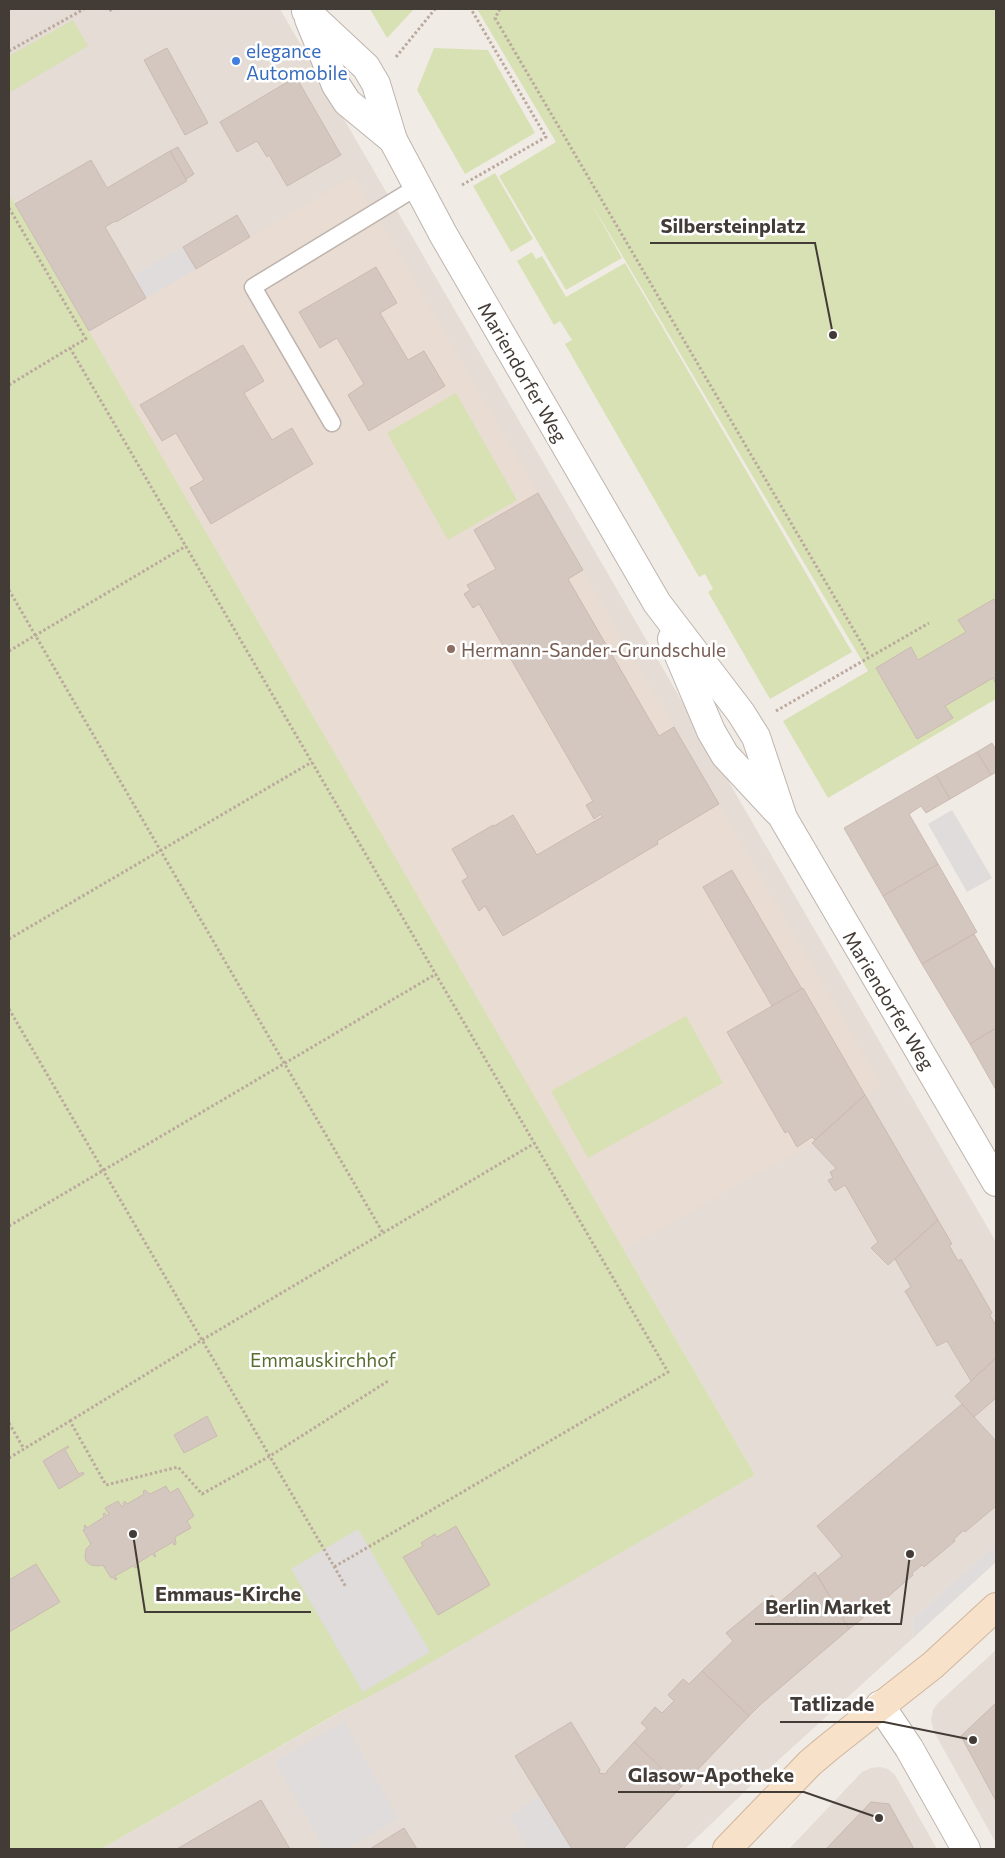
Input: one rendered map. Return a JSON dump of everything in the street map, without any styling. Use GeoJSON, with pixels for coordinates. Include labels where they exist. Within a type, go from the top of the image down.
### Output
{"type":"FeatureCollection","features":[{"type":"Feature","properties":{"kind":"main road"},"geometry":{"type":"LineString","coordinates":[[727,1849],[810,1763],[880,1705],[933,1665],[996,1607]]}},
{"type":"Feature","properties":{"kind":"street","name":"Mariendorfer Weg"},"geometry":{"type":"LineString","coordinates":[[306,10],[336,85],[346,102],[393,140],[417,187],[657,603],[711,730],[724,755],[783,818]]}},
{"type":"Feature","properties":{"kind":"street","name":"Mariendorfer Weg"},"geometry":{"type":"LineString","coordinates":[[657,603],[741,713],[756,738],[783,818],[996,1182]]}},
{"type":"Feature","properties":{"kind":"street"},"geometry":{"type":"LineString","coordinates":[[880,1705],[909,1748],[966,1849]]}},
{"type":"Feature","properties":{"kind":"lane"},"geometry":{"type":"LineString","coordinates":[[332,423],[253,287],[417,187]]}},
{"type":"Feature","properties":{"kind":"path"},"geometry":{"type":"LineString","coordinates":[[9,51],[84,9]]}},
{"type":"Feature","properties":{"kind":"path"},"geometry":{"type":"LineString","coordinates":[[110,9],[113,14]]}},
{"type":"Feature","properties":{"kind":"path"},"geometry":{"type":"LineString","coordinates":[[391,64],[435,9]]}},
{"type":"Feature","properties":{"kind":"path"},"geometry":{"type":"LineString","coordinates":[[462,186],[546,137],[471,9]]}},
{"type":"Feature","properties":{"kind":"path"},"geometry":{"type":"LineString","coordinates":[[500,9],[495,18],[869,656]]}},
{"type":"Feature","properties":{"kind":"path"},"geometry":{"type":"LineString","coordinates":[[9,208],[86,339],[9,384]]}},
{"type":"Feature","properties":{"kind":"path"},"geometry":{"type":"LineString","coordinates":[[70,348],[668,1372],[334,1567]]}},
{"type":"Feature","properties":{"kind":"path"},"geometry":{"type":"LineString","coordinates":[[9,651],[186,546]]}},
{"type":"Feature","properties":{"kind":"path"},"geometry":{"type":"LineString","coordinates":[[9,590],[383,1232]]}},
{"type":"Feature","properties":{"kind":"path"},"geometry":{"type":"LineString","coordinates":[[769,715],[929,623]]}},
{"type":"Feature","properties":{"kind":"path"},"geometry":{"type":"LineString","coordinates":[[9,939],[312,762]]}},
{"type":"Feature","properties":{"kind":"path"},"geometry":{"type":"LineString","coordinates":[[9,1226],[436,974]]}},
{"type":"Feature","properties":{"kind":"path"},"geometry":{"type":"LineString","coordinates":[[9,1009],[346,1587]]}},
{"type":"Feature","properties":{"kind":"path"},"geometry":{"type":"LineString","coordinates":[[9,1458],[202,1340],[534,1143]]}},
{"type":"Feature","properties":{"kind":"path"},"geometry":{"type":"LineString","coordinates":[[70,1422],[106,1485],[178,1467],[202,1494],[270,1456],[388,1380]]}},
{"type":"Feature","properties":{"kind":"path"},"geometry":{"type":"LineString","coordinates":[[9,1423],[24,1449]]}},
{"type":"Feature","properties":{"kind":"shaded area"},"geometry":{"type":"Polygon","coordinates":[[[9,9],[280,9],[996,1242],[996,1544],[912,1620],[914,1637],[762,1775],[685,1849],[101,1849],[755,1475],[9,194],[9,9]]]}},
{"type":"Feature","properties":{"kind":"shaded area","name":"Hermann-Sander-Grundschule"},"geometry":{"type":"Polygon","coordinates":[[[354,176],[882,1085],[865,1095],[812,1143],[624,1250],[89,332],[354,176]]]}},
{"type":"Feature","properties":{"kind":"shaded area"},"geometry":{"type":"Polygon","coordinates":[[[183,247],[196,269],[146,298],[133,276],[183,247]]]}},
{"type":"Feature","properties":{"kind":"shaded area"},"geometry":{"type":"Polygon","coordinates":[[[952,810],[992,878],[967,892],[928,824],[952,810]]]}},
{"type":"Feature","properties":{"kind":"shaded area"},"geometry":{"type":"Polygon","coordinates":[[[358,1529],[430,1652],[363,1692],[291,1569],[358,1529]]]}},
{"type":"Feature","properties":{"kind":"shaded area"},"geometry":{"type":"Polygon","coordinates":[[[996,1544],[996,1562],[914,1637],[912,1620],[996,1544]]]}},
{"type":"Feature","properties":{"kind":"shaded area"},"geometry":{"type":"Polygon","coordinates":[[[996,1650],[996,1843],[934,1732],[931,1720],[933,1710],[938,1703],[996,1650]]]}},
{"type":"Feature","properties":{"kind":"shaded area"},"geometry":{"type":"Polygon","coordinates":[[[344,1722],[398,1819],[345,1849],[324,1849],[275,1761],[344,1722]]]}},
{"type":"Feature","properties":{"kind":"shaded area"},"geometry":{"type":"Polygon","coordinates":[[[880,1767],[888,1769],[895,1775],[937,1849],[789,1849],[862,1772],[880,1767]]]}},
{"type":"Feature","properties":{"kind":"shaded area"},"geometry":{"type":"Polygon","coordinates":[[[540,1797],[572,1849],[529,1849],[509,1816],[540,1797]]]}},
{"type":"Feature","properties":{"kind":"green space"},"geometry":{"type":"Polygon","coordinates":[[[370,9],[414,9],[387,38],[370,9]]]}},
{"type":"Feature","properties":{"kind":"green space"},"geometry":{"type":"Polygon","coordinates":[[[477,9],[996,9],[996,699],[828,798],[783,721],[868,671],[590,201],[622,258],[566,290],[499,176],[556,142],[477,9]]]}},
{"type":"Feature","properties":{"kind":"green space"},"geometry":{"type":"Polygon","coordinates":[[[73,20],[88,46],[9,93],[9,56],[73,20]]]}},
{"type":"Feature","properties":{"kind":"green space"},"geometry":{"type":"Polygon","coordinates":[[[434,48],[488,50],[535,133],[465,174],[417,90],[434,48]]]}},
{"type":"Feature","properties":{"kind":"green space"},"geometry":{"type":"Polygon","coordinates":[[[495,173],[533,239],[511,252],[473,186],[495,173]]]}},
{"type":"Feature","properties":{"kind":"green space","name":"Emmauskirchhof"},"geometry":{"type":"Polygon","coordinates":[[[9,194],[755,1475],[402,1679],[338,1713],[101,1849],[9,1849],[9,194]]]}},
{"type":"Feature","properties":{"kind":"green space"},"geometry":{"type":"Polygon","coordinates":[[[532,252],[536,259],[542,256],[566,297],[625,263],[852,652],[770,699],[708,592],[713,589],[705,574],[699,577],[565,344],[572,340],[560,321],[554,325],[517,261],[532,252]]]}},
{"type":"Feature","properties":{"kind":"green space"},"geometry":{"type":"Polygon","coordinates":[[[456,393],[517,500],[448,540],[387,433],[456,393]]]}},
{"type":"Feature","properties":{"kind":"green space"},"geometry":{"type":"Polygon","coordinates":[[[686,1016],[723,1083],[588,1158],[551,1091],[686,1016]]]}},
{"type":"Feature","properties":{"kind":"building"},"geometry":{"type":"Polygon","coordinates":[[[167,48],[208,123],[185,135],[144,60],[167,48]]]}},
{"type":"Feature","properties":{"kind":"building"},"geometry":{"type":"Polygon","coordinates":[[[296,77],[341,155],[287,186],[269,155],[267,157],[257,141],[237,152],[220,122],[296,77]]]}},
{"type":"Feature","properties":{"kind":"building"},"geometry":{"type":"Polygon","coordinates":[[[178,147],[194,174],[186,179],[170,151],[178,147]]]}},
{"type":"Feature","properties":{"kind":"building"},"geometry":{"type":"Polygon","coordinates":[[[170,151],[187,181],[105,227],[146,298],[89,331],[15,204],[91,160],[107,188],[170,151]]]}},
{"type":"Feature","properties":{"kind":"building"},"geometry":{"type":"Polygon","coordinates":[[[237,215],[250,237],[196,269],[183,247],[237,215]]]}},
{"type":"Feature","properties":{"kind":"building"},"geometry":{"type":"Polygon","coordinates":[[[376,267],[397,303],[380,313],[408,360],[424,351],[445,386],[369,431],[348,395],[364,384],[337,338],[320,348],[299,312],[376,267]]]}},
{"type":"Feature","properties":{"kind":"building"},"geometry":{"type":"Polygon","coordinates":[[[243,345],[264,381],[244,393],[272,440],[292,428],[313,464],[211,524],[190,488],[204,480],[176,433],[162,441],[140,405],[243,345]]]}},
{"type":"Feature","properties":{"kind":"building"},"geometry":{"type":"Polygon","coordinates":[[[538,493],[583,570],[568,579],[659,736],[674,727],[719,804],[657,841],[658,844],[503,936],[485,906],[479,911],[462,881],[468,877],[452,849],[513,815],[537,855],[602,817],[601,814],[594,819],[586,805],[593,801],[479,604],[473,608],[464,594],[470,590],[467,585],[496,569],[474,530],[538,493]]]}},
{"type":"Feature","properties":{"kind":"building"},"geometry":{"type":"Polygon","coordinates":[[[994,599],[996,603],[996,684],[993,678],[945,706],[953,718],[917,739],[876,668],[911,647],[918,660],[966,632],[958,620],[994,599]]]}},
{"type":"Feature","properties":{"kind":"building"},"geometry":{"type":"Polygon","coordinates":[[[992,743],[996,750],[996,772],[991,775],[977,752],[992,743]]]}},
{"type":"Feature","properties":{"kind":"building"},"geometry":{"type":"Polygon","coordinates":[[[977,752],[991,775],[950,799],[936,775],[977,752]]]}},
{"type":"Feature","properties":{"kind":"building"},"geometry":{"type":"Polygon","coordinates":[[[936,775],[950,799],[926,813],[921,806],[909,814],[938,864],[883,896],[844,828],[936,775]]]}},
{"type":"Feature","properties":{"kind":"building"},"geometry":{"type":"Polygon","coordinates":[[[938,864],[977,932],[922,964],[883,896],[938,864]]]}},
{"type":"Feature","properties":{"kind":"building"},"geometry":{"type":"Polygon","coordinates":[[[732,870],[802,989],[772,1006],[703,887],[732,870]]]}},
{"type":"Feature","properties":{"kind":"building"},"geometry":{"type":"Polygon","coordinates":[[[974,934],[996,972],[996,1028],[970,1044],[922,964],[974,934]]]}},
{"type":"Feature","properties":{"kind":"building"},"geometry":{"type":"Polygon","coordinates":[[[803,988],[865,1095],[815,1140],[812,1137],[797,1147],[788,1131],[785,1133],[727,1032],[803,988]]]}},
{"type":"Feature","properties":{"kind":"building"},"geometry":{"type":"Polygon","coordinates":[[[996,1028],[996,1090],[970,1044],[996,1028]]]}},
{"type":"Feature","properties":{"kind":"building"},"geometry":{"type":"Polygon","coordinates":[[[865,1095],[938,1220],[888,1265],[871,1248],[878,1242],[845,1185],[835,1191],[828,1180],[833,1178],[830,1172],[836,1169],[835,1167],[812,1143],[865,1095]]]}},
{"type":"Feature","properties":{"kind":"building"},"geometry":{"type":"Polygon","coordinates":[[[938,1220],[952,1244],[949,1245],[958,1261],[961,1259],[992,1313],[990,1315],[996,1326],[996,1358],[971,1381],[947,1341],[937,1346],[905,1291],[911,1287],[895,1259],[938,1220]]]}},
{"type":"Feature","properties":{"kind":"building"},"geometry":{"type":"Polygon","coordinates":[[[996,1358],[996,1398],[974,1417],[955,1396],[996,1358]]]}},
{"type":"Feature","properties":{"kind":"building"},"geometry":{"type":"Polygon","coordinates":[[[962,1404],[996,1441],[996,1506],[965,1532],[964,1530],[954,1539],[955,1541],[924,1567],[922,1565],[912,1573],[913,1575],[875,1608],[873,1606],[863,1615],[863,1618],[849,1629],[818,1576],[842,1556],[817,1526],[962,1404]]]}},
{"type":"Feature","properties":{"kind":"building"},"geometry":{"type":"Polygon","coordinates":[[[207,1416],[217,1436],[184,1453],[174,1435],[207,1416]]]}},
{"type":"Feature","properties":{"kind":"building"},"geometry":{"type":"Polygon","coordinates":[[[68,1446],[65,1450],[79,1474],[83,1472],[84,1474],[59,1489],[43,1461],[68,1446]]]}},
{"type":"Feature","properties":{"kind":"building"},"geometry":{"type":"Polygon","coordinates":[[[166,1486],[170,1493],[178,1488],[194,1516],[187,1521],[191,1528],[175,1537],[176,1544],[174,1545],[173,1542],[154,1553],[155,1557],[152,1554],[135,1565],[137,1567],[133,1566],[115,1576],[117,1579],[115,1580],[113,1577],[111,1578],[103,1565],[91,1565],[86,1561],[86,1549],[91,1544],[83,1530],[85,1525],[87,1528],[104,1517],[103,1514],[105,1513],[107,1516],[109,1514],[105,1508],[118,1501],[122,1507],[125,1501],[127,1504],[144,1494],[143,1491],[145,1490],[150,1494],[166,1486]]]}},
{"type":"Feature","properties":{"kind":"building"},"geometry":{"type":"Polygon","coordinates":[[[456,1526],[490,1585],[438,1615],[403,1557],[423,1546],[421,1543],[435,1534],[437,1537],[456,1526]]]}},
{"type":"Feature","properties":{"kind":"building"},"geometry":{"type":"Polygon","coordinates":[[[36,1564],[60,1602],[9,1632],[9,1580],[36,1564]]]}},
{"type":"Feature","properties":{"kind":"building"},"geometry":{"type":"Polygon","coordinates":[[[815,1572],[849,1629],[749,1716],[702,1671],[733,1641],[726,1633],[772,1595],[779,1603],[815,1572]]]}},
{"type":"Feature","properties":{"kind":"building"},"geometry":{"type":"Polygon","coordinates":[[[702,1671],[749,1716],[681,1787],[634,1742],[647,1728],[641,1723],[655,1707],[662,1713],[674,1701],[668,1695],[683,1679],[689,1684],[702,1671]]]}},
{"type":"Feature","properties":{"kind":"building"},"geometry":{"type":"Polygon","coordinates":[[[996,1703],[996,1801],[961,1736],[996,1703]]]}},
{"type":"Feature","properties":{"kind":"building"},"geometry":{"type":"Polygon","coordinates":[[[571,1722],[600,1770],[599,1773],[606,1774],[634,1742],[681,1787],[623,1849],[572,1849],[515,1756],[571,1722]]]}},
{"type":"Feature","properties":{"kind":"building"},"geometry":{"type":"Polygon","coordinates":[[[261,1800],[290,1849],[177,1849],[261,1800]]]}},
{"type":"Feature","properties":{"kind":"building"},"geometry":{"type":"Polygon","coordinates":[[[871,1802],[889,1804],[914,1849],[826,1849],[871,1802]]]}},
{"type":"Feature","properties":{"kind":"building"},"geometry":{"type":"Polygon","coordinates":[[[404,1828],[417,1849],[370,1849],[404,1828]]]}},
{"type":"Feature","properties":{"kind":"place","name":"elegance Automobile"},"geometry":{"type":"Point","coordinates":[236,61]}},
{"type":"Feature","properties":{"kind":"place","name":"Silbersteinplatz"},"geometry":{"type":"Point","coordinates":[833,335]}},
{"type":"Feature","properties":{"kind":"place","name":"Hermann-Sander-Grundschule"},"geometry":{"type":"Point","coordinates":[451,649]}},
{"type":"Feature","properties":{"kind":"place","name":"Emmaus-Kirche"},"geometry":{"type":"Point","coordinates":[133,1534]}},
{"type":"Feature","properties":{"kind":"place","name":"Berlin Market"},"geometry":{"type":"Point","coordinates":[910,1554]}},
{"type":"Feature","properties":{"kind":"place","name":"Tatlizade"},"geometry":{"type":"Point","coordinates":[973,1740]}},
{"type":"Feature","properties":{"kind":"place","name":"Glasow-Apotheke"},"geometry":{"type":"Point","coordinates":[879,1818]}}]}
